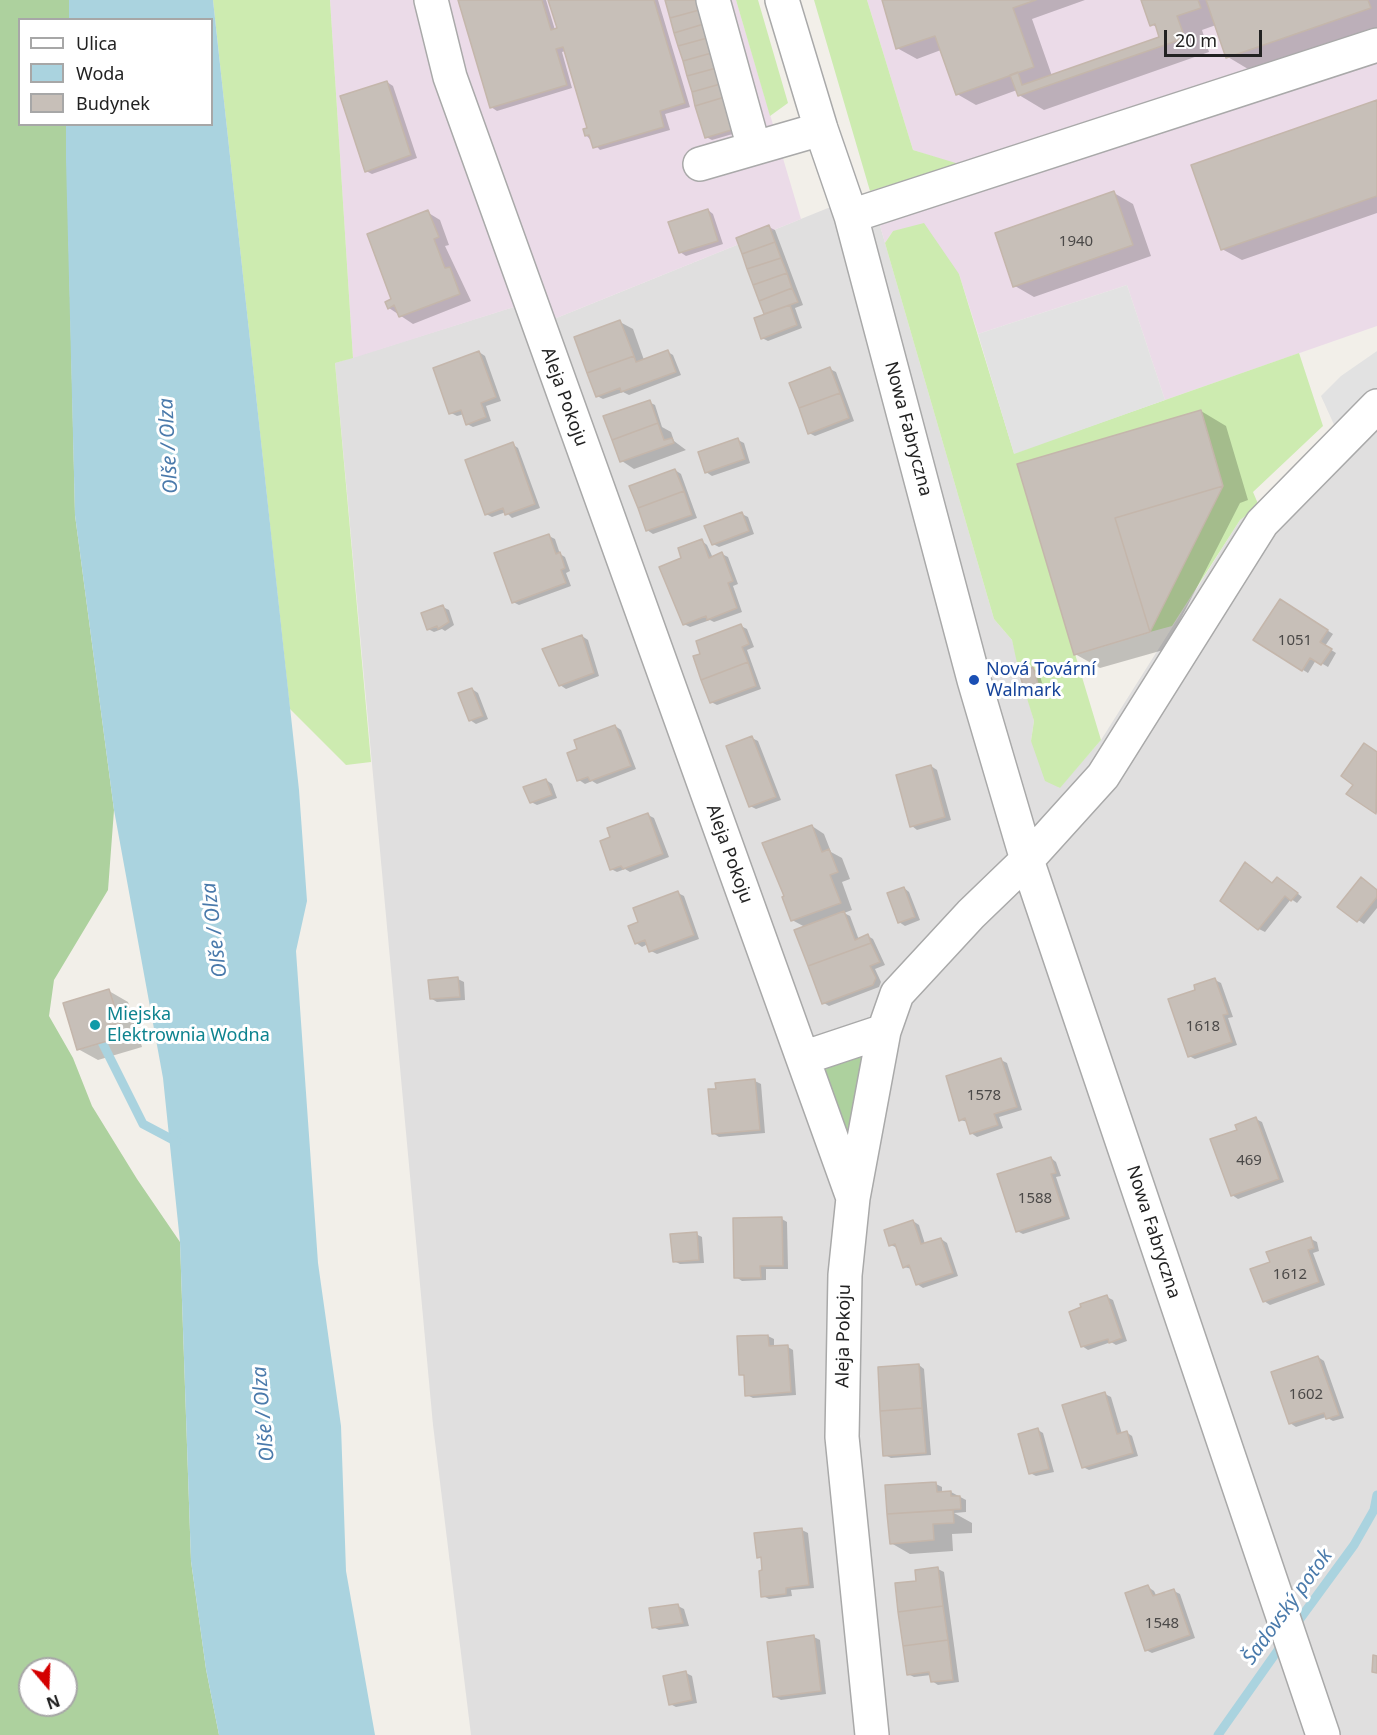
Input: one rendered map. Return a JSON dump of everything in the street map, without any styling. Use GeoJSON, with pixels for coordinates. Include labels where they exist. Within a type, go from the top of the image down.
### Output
{"type":"FeatureCollection","features":[{"type":"Feature","properties":{"kind":"street","name":"Aleja Pokoju"},"geometry":{"type":"LineString","coordinates":[[431,0],[450,77],[853,1198],[845,1275],[842,1437],[872,1735]]}},
{"type":"Feature","properties":{"kind":"street"},"geometry":{"type":"LineString","coordinates":[[713,0],[754,148]]}},
{"type":"Feature","properties":{"kind":"street","name":"Nowa Fabryczna"},"geometry":{"type":"LineString","coordinates":[[782,0],[821,129],[851,216],[974,680],[1027,860],[1323,1735]]}},
{"type":"Feature","properties":{"kind":"street"},"geometry":{"type":"LineString","coordinates":[[851,216],[1377,45]]}},
{"type":"Feature","properties":{"kind":"street"},"geometry":{"type":"LineString","coordinates":[[700,164],[821,129]]}},
{"type":"Feature","properties":{"kind":"street"},"geometry":{"type":"LineString","coordinates":[[853,1198],[884,1031],[897,994],[971,914],[1027,860],[1103,776],[1262,523],[1377,406]]}},
{"type":"Feature","properties":{"kind":"street"},"geometry":{"type":"LineString","coordinates":[[803,1058],[884,1031]]}},
{"type":"Feature","properties":{"kind":"shaded area"},"geometry":{"type":"Polygon","coordinates":[[[330,0],[736,0],[801,219],[544,323],[536,300],[353,358],[330,0]]]}},
{"type":"Feature","properties":{"kind":"shaded area"},"geometry":{"type":"Polygon","coordinates":[[[867,0],[1377,0],[1377,326],[1165,400],[1127,285],[978,334],[959,274],[893,231],[885,243],[870,191],[958,165],[913,150],[867,0]]]}},
{"type":"Feature","properties":{"kind":"shaded area"},"geometry":{"type":"Polygon","coordinates":[[[870,191],[994,619],[1012,640],[1034,721],[1031,741],[1059,788],[1101,740],[1240,520],[1259,506],[1377,391],[1377,1735],[471,1735],[433,1425],[335,363],[536,300],[544,323],[870,191]]]}},
{"type":"Feature","properties":{"kind":"shaded area"},"geometry":{"type":"Polygon","coordinates":[[[1127,285],[1165,400],[1014,454],[978,334],[1127,285]]]}},
{"type":"Feature","properties":{"kind":"shaded area"},"geometry":{"type":"Polygon","coordinates":[[[1377,351],[1377,391],[1336,429],[1321,396],[1341,376],[1377,351]]]}},
{"type":"Feature","properties":{"kind":"green space"},"geometry":{"type":"Polygon","coordinates":[[[0,0],[69,0],[69,18],[18,18],[18,126],[66,126],[75,515],[114,810],[108,890],[54,980],[49,1016],[73,1058],[92,1106],[137,1179],[180,1242],[191,1561],[206,1669],[219,1735],[0,1735],[0,0]]]}},
{"type":"Feature","properties":{"kind":"green space"},"geometry":{"type":"Polygon","coordinates":[[[213,0],[330,0],[353,358],[335,363],[371,762],[346,765],[290,709],[213,0]]]}},
{"type":"Feature","properties":{"kind":"green space"},"geometry":{"type":"Polygon","coordinates":[[[736,0],[758,0],[788,103],[770,116],[736,0]]]}},
{"type":"Feature","properties":{"kind":"green space"},"geometry":{"type":"Polygon","coordinates":[[[814,0],[867,0],[913,150],[959,164],[870,191],[814,0]]]}},
{"type":"Feature","properties":{"kind":"green space"},"geometry":{"type":"Polygon","coordinates":[[[924,223],[959,274],[1014,453],[1299,353],[1323,426],[1253,492],[1259,506],[1240,520],[1172,626],[1150,632],[1223,486],[1201,410],[1018,465],[1101,740],[1060,788],[1045,781],[1031,741],[1034,721],[1026,695],[1040,690],[1033,668],[1019,672],[1012,640],[994,619],[885,243],[893,231],[924,223]]]}},
{"type":"Feature","properties":{"kind":"green space"},"geometry":{"type":"Polygon","coordinates":[[[868,1050],[855,1135],[845,1138],[821,1067],[868,1050]]]}},
{"type":"Feature","properties":{"kind":"water","name":"Olše / Olza"},"geometry":{"type":"Polygon","coordinates":[[[69,0],[213,0],[299,790],[307,901],[296,951],[318,1263],[341,1426],[346,1571],[375,1735],[219,1735],[206,1669],[191,1561],[180,1242],[163,1078],[114,810],[75,515],[66,126],[213,126],[213,18],[69,18],[69,0]]]}},
{"type":"Feature","properties":{"kind":"building"},"geometry":{"type":"Polygon","coordinates":[[[458,0],[542,0],[551,30],[557,28],[548,0],[654,0],[685,103],[660,111],[664,127],[593,148],[589,135],[585,136],[583,129],[587,128],[563,47],[556,49],[567,85],[490,108],[458,0]]]}},
{"type":"Feature","properties":{"kind":"building"},"geometry":{"type":"Polygon","coordinates":[[[665,0],[700,0],[703,9],[670,18],[665,0]]]}},
{"type":"Feature","properties":{"kind":"building"},"geometry":{"type":"Polygon","coordinates":[[[882,0],[1036,0],[1013,8],[1034,67],[956,95],[935,36],[896,49],[882,0]]]}},
{"type":"Feature","properties":{"kind":"building"},"geometry":{"type":"Polygon","coordinates":[[[1141,0],[1198,0],[1201,8],[1177,16],[1185,38],[1018,96],[1010,75],[1018,72],[1022,85],[1159,37],[1155,24],[1150,26],[1141,0]]]}},
{"type":"Feature","properties":{"kind":"building"},"geometry":{"type":"Polygon","coordinates":[[[1206,0],[1368,0],[1371,8],[1226,58],[1206,0]]]}},
{"type":"Feature","properties":{"kind":"building"},"geometry":{"type":"Polygon","coordinates":[[[703,9],[707,23],[674,33],[670,18],[703,9]]]}},
{"type":"Feature","properties":{"kind":"building"},"geometry":{"type":"Polygon","coordinates":[[[707,23],[711,37],[678,46],[674,33],[707,23]]]}},
{"type":"Feature","properties":{"kind":"building"},"geometry":{"type":"Polygon","coordinates":[[[711,37],[715,52],[683,61],[678,46],[711,37]]]}},
{"type":"Feature","properties":{"kind":"building"},"geometry":{"type":"Polygon","coordinates":[[[715,52],[720,67],[687,76],[683,61],[715,52]]]}},
{"type":"Feature","properties":{"kind":"building"},"geometry":{"type":"Polygon","coordinates":[[[720,67],[724,83],[692,92],[687,76],[720,67]]]}},
{"type":"Feature","properties":{"kind":"building"},"geometry":{"type":"Polygon","coordinates":[[[387,81],[411,155],[365,172],[340,96],[387,81]]]}},
{"type":"Feature","properties":{"kind":"building"},"geometry":{"type":"Polygon","coordinates":[[[724,83],[728,96],[695,106],[692,92],[724,83]]]}},
{"type":"Feature","properties":{"kind":"building"},"geometry":{"type":"Polygon","coordinates":[[[728,96],[738,128],[705,138],[695,106],[728,96]]]}},
{"type":"Feature","properties":{"kind":"building"},"geometry":{"type":"Polygon","coordinates":[[[1377,100],[1377,196],[1221,250],[1191,165],[1377,100]]]}},
{"type":"Feature","properties":{"kind":"building"},"geometry":{"type":"Polygon","coordinates":[[[1114,191],[1133,245],[1013,287],[995,233],[1114,191]]]}},
{"type":"Feature","properties":{"kind":"building"},"geometry":{"type":"Polygon","coordinates":[[[708,209],[718,241],[679,253],[668,222],[708,209]]]}},
{"type":"Feature","properties":{"kind":"building"},"geometry":{"type":"Polygon","coordinates":[[[428,210],[439,237],[434,239],[445,268],[450,267],[460,294],[399,317],[394,305],[388,309],[385,302],[391,299],[367,234],[428,210]]]}},
{"type":"Feature","properties":{"kind":"building"},"geometry":{"type":"Polygon","coordinates":[[[769,225],[775,242],[742,254],[736,238],[769,225]]]}},
{"type":"Feature","properties":{"kind":"building"},"geometry":{"type":"Polygon","coordinates":[[[775,242],[781,258],[747,269],[742,254],[775,242]]]}},
{"type":"Feature","properties":{"kind":"building"},"geometry":{"type":"Polygon","coordinates":[[[781,258],[787,273],[753,285],[747,269],[781,258]]]}},
{"type":"Feature","properties":{"kind":"building"},"geometry":{"type":"Polygon","coordinates":[[[787,273],[792,288],[759,301],[753,285],[787,273]]]}},
{"type":"Feature","properties":{"kind":"building"},"geometry":{"type":"Polygon","coordinates":[[[792,288],[798,302],[764,314],[759,301],[792,288]]]}},
{"type":"Feature","properties":{"kind":"building"},"geometry":{"type":"Polygon","coordinates":[[[790,305],[797,325],[761,339],[754,318],[790,305]]]}},
{"type":"Feature","properties":{"kind":"building"},"geometry":{"type":"Polygon","coordinates":[[[620,320],[634,356],[587,373],[574,337],[620,320]]]}},
{"type":"Feature","properties":{"kind":"building"},"geometry":{"type":"Polygon","coordinates":[[[668,350],[676,372],[621,392],[620,388],[596,397],[587,373],[634,356],[636,362],[668,350]]]}},
{"type":"Feature","properties":{"kind":"building"},"geometry":{"type":"Polygon","coordinates":[[[479,351],[496,397],[481,403],[486,417],[466,425],[461,410],[449,414],[433,368],[479,351]]]}},
{"type":"Feature","properties":{"kind":"building"},"geometry":{"type":"Polygon","coordinates":[[[830,367],[840,393],[799,408],[789,383],[830,367]]]}},
{"type":"Feature","properties":{"kind":"building"},"geometry":{"type":"Polygon","coordinates":[[[840,393],[849,418],[808,434],[799,408],[840,393]]]}},
{"type":"Feature","properties":{"kind":"building"},"geometry":{"type":"Polygon","coordinates":[[[650,400],[658,423],[612,440],[603,416],[650,400]]]}},
{"type":"Feature","properties":{"kind":"building"},"geometry":{"type":"Polygon","coordinates":[[[1201,410],[1223,486],[1115,518],[1150,632],[1074,655],[1017,464],[1201,410]]]}},
{"type":"Feature","properties":{"kind":"building"},"geometry":{"type":"Polygon","coordinates":[[[658,423],[664,440],[672,438],[674,443],[620,462],[612,440],[658,423]]]}},
{"type":"Feature","properties":{"kind":"building"},"geometry":{"type":"Polygon","coordinates":[[[738,438],[745,459],[705,473],[698,452],[738,438]]]}},
{"type":"Feature","properties":{"kind":"building"},"geometry":{"type":"Polygon","coordinates":[[[513,442],[535,504],[505,515],[503,508],[485,515],[465,460],[513,442]]]}},
{"type":"Feature","properties":{"kind":"building"},"geometry":{"type":"Polygon","coordinates":[[[675,469],[684,491],[638,508],[629,486],[675,469]]]}},
{"type":"Feature","properties":{"kind":"building"},"geometry":{"type":"Polygon","coordinates":[[[1223,486],[1150,632],[1115,518],[1223,486]]]}},
{"type":"Feature","properties":{"kind":"building"},"geometry":{"type":"Polygon","coordinates":[[[684,491],[692,515],[646,531],[638,508],[684,491]]]}},
{"type":"Feature","properties":{"kind":"building"},"geometry":{"type":"Polygon","coordinates":[[[742,512],[749,531],[712,545],[704,526],[742,512]]]}},
{"type":"Feature","properties":{"kind":"building"},"geometry":{"type":"Polygon","coordinates":[[[549,534],[556,554],[560,552],[565,568],[561,570],[566,583],[512,603],[494,553],[549,534]]]}},
{"type":"Feature","properties":{"kind":"building"},"geometry":{"type":"Polygon","coordinates":[[[702,539],[709,558],[722,552],[733,581],[728,583],[737,608],[707,620],[706,616],[683,625],[659,567],[681,558],[678,548],[702,539]]]}},
{"type":"Feature","properties":{"kind":"building"},"geometry":{"type":"Polygon","coordinates":[[[1280,599],[1328,630],[1320,642],[1332,649],[1321,665],[1310,658],[1302,671],[1253,640],[1280,599]]]}},
{"type":"Feature","properties":{"kind":"building"},"geometry":{"type":"Polygon","coordinates":[[[443,605],[449,622],[438,629],[437,626],[427,630],[421,613],[443,605]]]}},
{"type":"Feature","properties":{"kind":"building"},"geometry":{"type":"Polygon","coordinates":[[[741,624],[749,644],[742,647],[748,662],[701,680],[693,656],[700,654],[696,641],[741,624]]]}},
{"type":"Feature","properties":{"kind":"building"},"geometry":{"type":"Polygon","coordinates":[[[582,635],[594,673],[559,686],[542,649],[582,635]]]}},
{"type":"Feature","properties":{"kind":"building"},"geometry":{"type":"Polygon","coordinates":[[[748,662],[756,686],[710,703],[701,680],[748,662]]]}},
{"type":"Feature","properties":{"kind":"building"},"geometry":{"type":"Polygon","coordinates":[[[1033,667],[1040,691],[1026,695],[1019,672],[1033,667]]]}},
{"type":"Feature","properties":{"kind":"building"},"geometry":{"type":"Polygon","coordinates":[[[472,688],[483,716],[469,721],[458,693],[472,688]]]}},
{"type":"Feature","properties":{"kind":"building"},"geometry":{"type":"Polygon","coordinates":[[[615,725],[631,766],[590,781],[588,777],[577,781],[567,753],[577,749],[574,740],[615,725]]]}},
{"type":"Feature","properties":{"kind":"building"},"geometry":{"type":"Polygon","coordinates":[[[752,736],[776,797],[749,807],[726,746],[752,736]]]}},
{"type":"Feature","properties":{"kind":"building"},"geometry":{"type":"Polygon","coordinates":[[[1364,743],[1377,752],[1376,814],[1346,794],[1353,785],[1341,776],[1364,743]]]}},
{"type":"Feature","properties":{"kind":"building"},"geometry":{"type":"Polygon","coordinates":[[[931,765],[945,817],[910,827],[896,775],[931,765]]]}},
{"type":"Feature","properties":{"kind":"building"},"geometry":{"type":"Polygon","coordinates":[[[546,779],[552,795],[530,803],[523,787],[546,779]]]}},
{"type":"Feature","properties":{"kind":"building"},"geometry":{"type":"Polygon","coordinates":[[[648,813],[663,854],[623,869],[621,866],[610,870],[600,841],[610,837],[607,828],[648,813]]]}},
{"type":"Feature","properties":{"kind":"building"},"geometry":{"type":"Polygon","coordinates":[[[812,825],[822,852],[829,849],[838,872],[830,875],[841,903],[791,921],[782,897],[784,896],[762,843],[812,825]]]}},
{"type":"Feature","properties":{"kind":"building"},"geometry":{"type":"Polygon","coordinates":[[[1245,862],[1272,883],[1277,877],[1298,893],[1291,901],[1285,896],[1258,930],[1220,901],[1245,862]]]}},
{"type":"Feature","properties":{"kind":"building"},"geometry":{"type":"Polygon","coordinates":[[[1361,877],[1377,890],[1377,897],[1357,922],[1337,907],[1361,877]]]}},
{"type":"Feature","properties":{"kind":"building"},"geometry":{"type":"Polygon","coordinates":[[[904,887],[915,917],[898,923],[887,893],[904,887]]]}},
{"type":"Feature","properties":{"kind":"building"},"geometry":{"type":"Polygon","coordinates":[[[678,891],[694,935],[649,952],[645,940],[635,944],[628,926],[638,922],[633,908],[678,891]]]}},
{"type":"Feature","properties":{"kind":"building"},"geometry":{"type":"Polygon","coordinates":[[[844,911],[855,940],[868,934],[871,943],[808,966],[794,930],[844,911]]]}},
{"type":"Feature","properties":{"kind":"building"},"geometry":{"type":"Polygon","coordinates":[[[871,943],[880,962],[870,966],[876,978],[873,985],[822,1004],[808,966],[871,943]]]}},
{"type":"Feature","properties":{"kind":"building"},"geometry":{"type":"Polygon","coordinates":[[[458,977],[460,997],[430,999],[428,980],[458,977]]]}},
{"type":"Feature","properties":{"kind":"building"},"geometry":{"type":"Polygon","coordinates":[[[1215,978],[1228,1014],[1223,1015],[1232,1042],[1188,1057],[1168,999],[1195,990],[1194,985],[1215,978]]]}},
{"type":"Feature","properties":{"kind":"building","name":"Miejska Elektrownia Wodna"},"geometry":{"type":"Polygon","coordinates":[[[109,989],[124,1036],[77,1050],[63,1003],[109,989]]]}},
{"type":"Feature","properties":{"kind":"building"},"geometry":{"type":"Polygon","coordinates":[[[1001,1058],[1017,1107],[994,1114],[998,1125],[970,1134],[965,1118],[959,1121],[946,1076],[1001,1058]]]}},
{"type":"Feature","properties":{"kind":"building"},"geometry":{"type":"Polygon","coordinates":[[[755,1079],[760,1130],[712,1134],[708,1089],[716,1089],[715,1083],[755,1079]]]}},
{"type":"Feature","properties":{"kind":"building"},"geometry":{"type":"Polygon","coordinates":[[[1256,1117],[1279,1179],[1231,1196],[1210,1139],[1237,1130],[1235,1125],[1256,1117]]]}},
{"type":"Feature","properties":{"kind":"building"},"geometry":{"type":"Polygon","coordinates":[[[1051,1157],[1056,1173],[1051,1174],[1065,1216],[1016,1232],[997,1174],[1051,1157]]]}},
{"type":"Feature","properties":{"kind":"building"},"geometry":{"type":"Polygon","coordinates":[[[782,1217],[783,1266],[760,1266],[761,1278],[734,1278],[733,1218],[782,1217]]]}},
{"type":"Feature","properties":{"kind":"building"},"geometry":{"type":"Polygon","coordinates":[[[913,1220],[921,1244],[941,1238],[953,1273],[916,1285],[909,1265],[903,1268],[895,1244],[889,1246],[884,1230],[913,1220]]]}},
{"type":"Feature","properties":{"kind":"building"},"geometry":{"type":"Polygon","coordinates":[[[697,1232],[699,1260],[673,1262],[670,1234],[697,1232]]]}},
{"type":"Feature","properties":{"kind":"building"},"geometry":{"type":"Polygon","coordinates":[[[1311,1237],[1314,1248],[1308,1250],[1319,1282],[1263,1302],[1250,1269],[1270,1262],[1266,1252],[1311,1237]]]}},
{"type":"Feature","properties":{"kind":"building"},"geometry":{"type":"Polygon","coordinates":[[[1107,1295],[1122,1338],[1109,1343],[1108,1339],[1081,1347],[1069,1312],[1081,1307],[1080,1304],[1107,1295]]]}},
{"type":"Feature","properties":{"kind":"building"},"geometry":{"type":"Polygon","coordinates":[[[768,1335],[769,1346],[788,1345],[791,1392],[745,1396],[744,1375],[739,1375],[737,1336],[768,1335]]]}},
{"type":"Feature","properties":{"kind":"building"},"geometry":{"type":"Polygon","coordinates":[[[1318,1356],[1339,1415],[1326,1419],[1324,1413],[1289,1424],[1271,1372],[1318,1356]]]}},
{"type":"Feature","properties":{"kind":"building"},"geometry":{"type":"Polygon","coordinates":[[[919,1364],[922,1408],[880,1411],[878,1367],[919,1364]]]}},
{"type":"Feature","properties":{"kind":"building"},"geometry":{"type":"Polygon","coordinates":[[[1105,1392],[1117,1434],[1127,1431],[1133,1453],[1082,1468],[1062,1405],[1105,1392]]]}},
{"type":"Feature","properties":{"kind":"building"},"geometry":{"type":"Polygon","coordinates":[[[922,1408],[926,1453],[883,1456],[880,1411],[922,1408]]]}},
{"type":"Feature","properties":{"kind":"building"},"geometry":{"type":"Polygon","coordinates":[[[1038,1428],[1049,1469],[1029,1474],[1018,1434],[1038,1428]]]}},
{"type":"Feature","properties":{"kind":"building"},"geometry":{"type":"Polygon","coordinates":[[[936,1482],[937,1492],[951,1491],[951,1496],[960,1496],[961,1509],[887,1514],[885,1485],[936,1482]]]}},
{"type":"Feature","properties":{"kind":"building"},"geometry":{"type":"Polygon","coordinates":[[[953,1510],[954,1523],[933,1524],[934,1540],[890,1544],[887,1514],[953,1510]]]}},
{"type":"Feature","properties":{"kind":"building"},"geometry":{"type":"Polygon","coordinates":[[[802,1528],[809,1585],[786,1588],[786,1594],[761,1597],[759,1571],[762,1570],[761,1557],[757,1558],[754,1533],[802,1528]]]}},
{"type":"Feature","properties":{"kind":"building"},"geometry":{"type":"Polygon","coordinates":[[[938,1567],[943,1606],[898,1612],[895,1583],[916,1581],[915,1570],[938,1567]]]}},
{"type":"Feature","properties":{"kind":"building"},"geometry":{"type":"Polygon","coordinates":[[[1148,1585],[1153,1596],[1174,1589],[1190,1635],[1145,1651],[1125,1593],[1148,1585]]]}},
{"type":"Feature","properties":{"kind":"building"},"geometry":{"type":"Polygon","coordinates":[[[678,1604],[683,1623],[652,1628],[649,1608],[678,1604]]]}},
{"type":"Feature","properties":{"kind":"building"},"geometry":{"type":"Polygon","coordinates":[[[943,1606],[948,1640],[903,1646],[898,1612],[943,1606]]]}},
{"type":"Feature","properties":{"kind":"building"},"geometry":{"type":"Polygon","coordinates":[[[814,1635],[821,1691],[773,1697],[767,1642],[814,1635]]]}},
{"type":"Feature","properties":{"kind":"building"},"geometry":{"type":"Polygon","coordinates":[[[948,1640],[953,1680],[931,1682],[929,1672],[907,1675],[903,1646],[948,1640]]]}},
{"type":"Feature","properties":{"kind":"building"},"geometry":{"type":"Polygon","coordinates":[[[1373,1655],[1377,1656],[1377,1673],[1372,1672],[1373,1655]]]}},
{"type":"Feature","properties":{"kind":"building"},"geometry":{"type":"Polygon","coordinates":[[[686,1671],[692,1700],[669,1705],[663,1676],[686,1671]]]}},
{"type":"Feature","properties":{"kind":"waterway"},"geometry":{"type":"LineString","coordinates":[[97,1032],[143,1124],[177,1142]]}},
{"type":"Feature","properties":{"kind":"waterway","name":"Šadovský potok"},"geometry":{"type":"LineString","coordinates":[[1294,1627],[1354,1545],[1374,1510],[1377,1495]]}},
{"type":"Feature","properties":{"kind":"waterway","name":"Šadovský potok"},"geometry":{"type":"LineString","coordinates":[[1218,1735],[1283,1643]]}},
{"type":"Feature","properties":{"kind":"place","name":"Nová Tovární Walmark"},"geometry":{"type":"Point","coordinates":[974,680]}},
{"type":"Feature","properties":{"kind":"place","name":"Miejska Elektrownia Wodna"},"geometry":{"type":"Point","coordinates":[95,1025]}}]}
